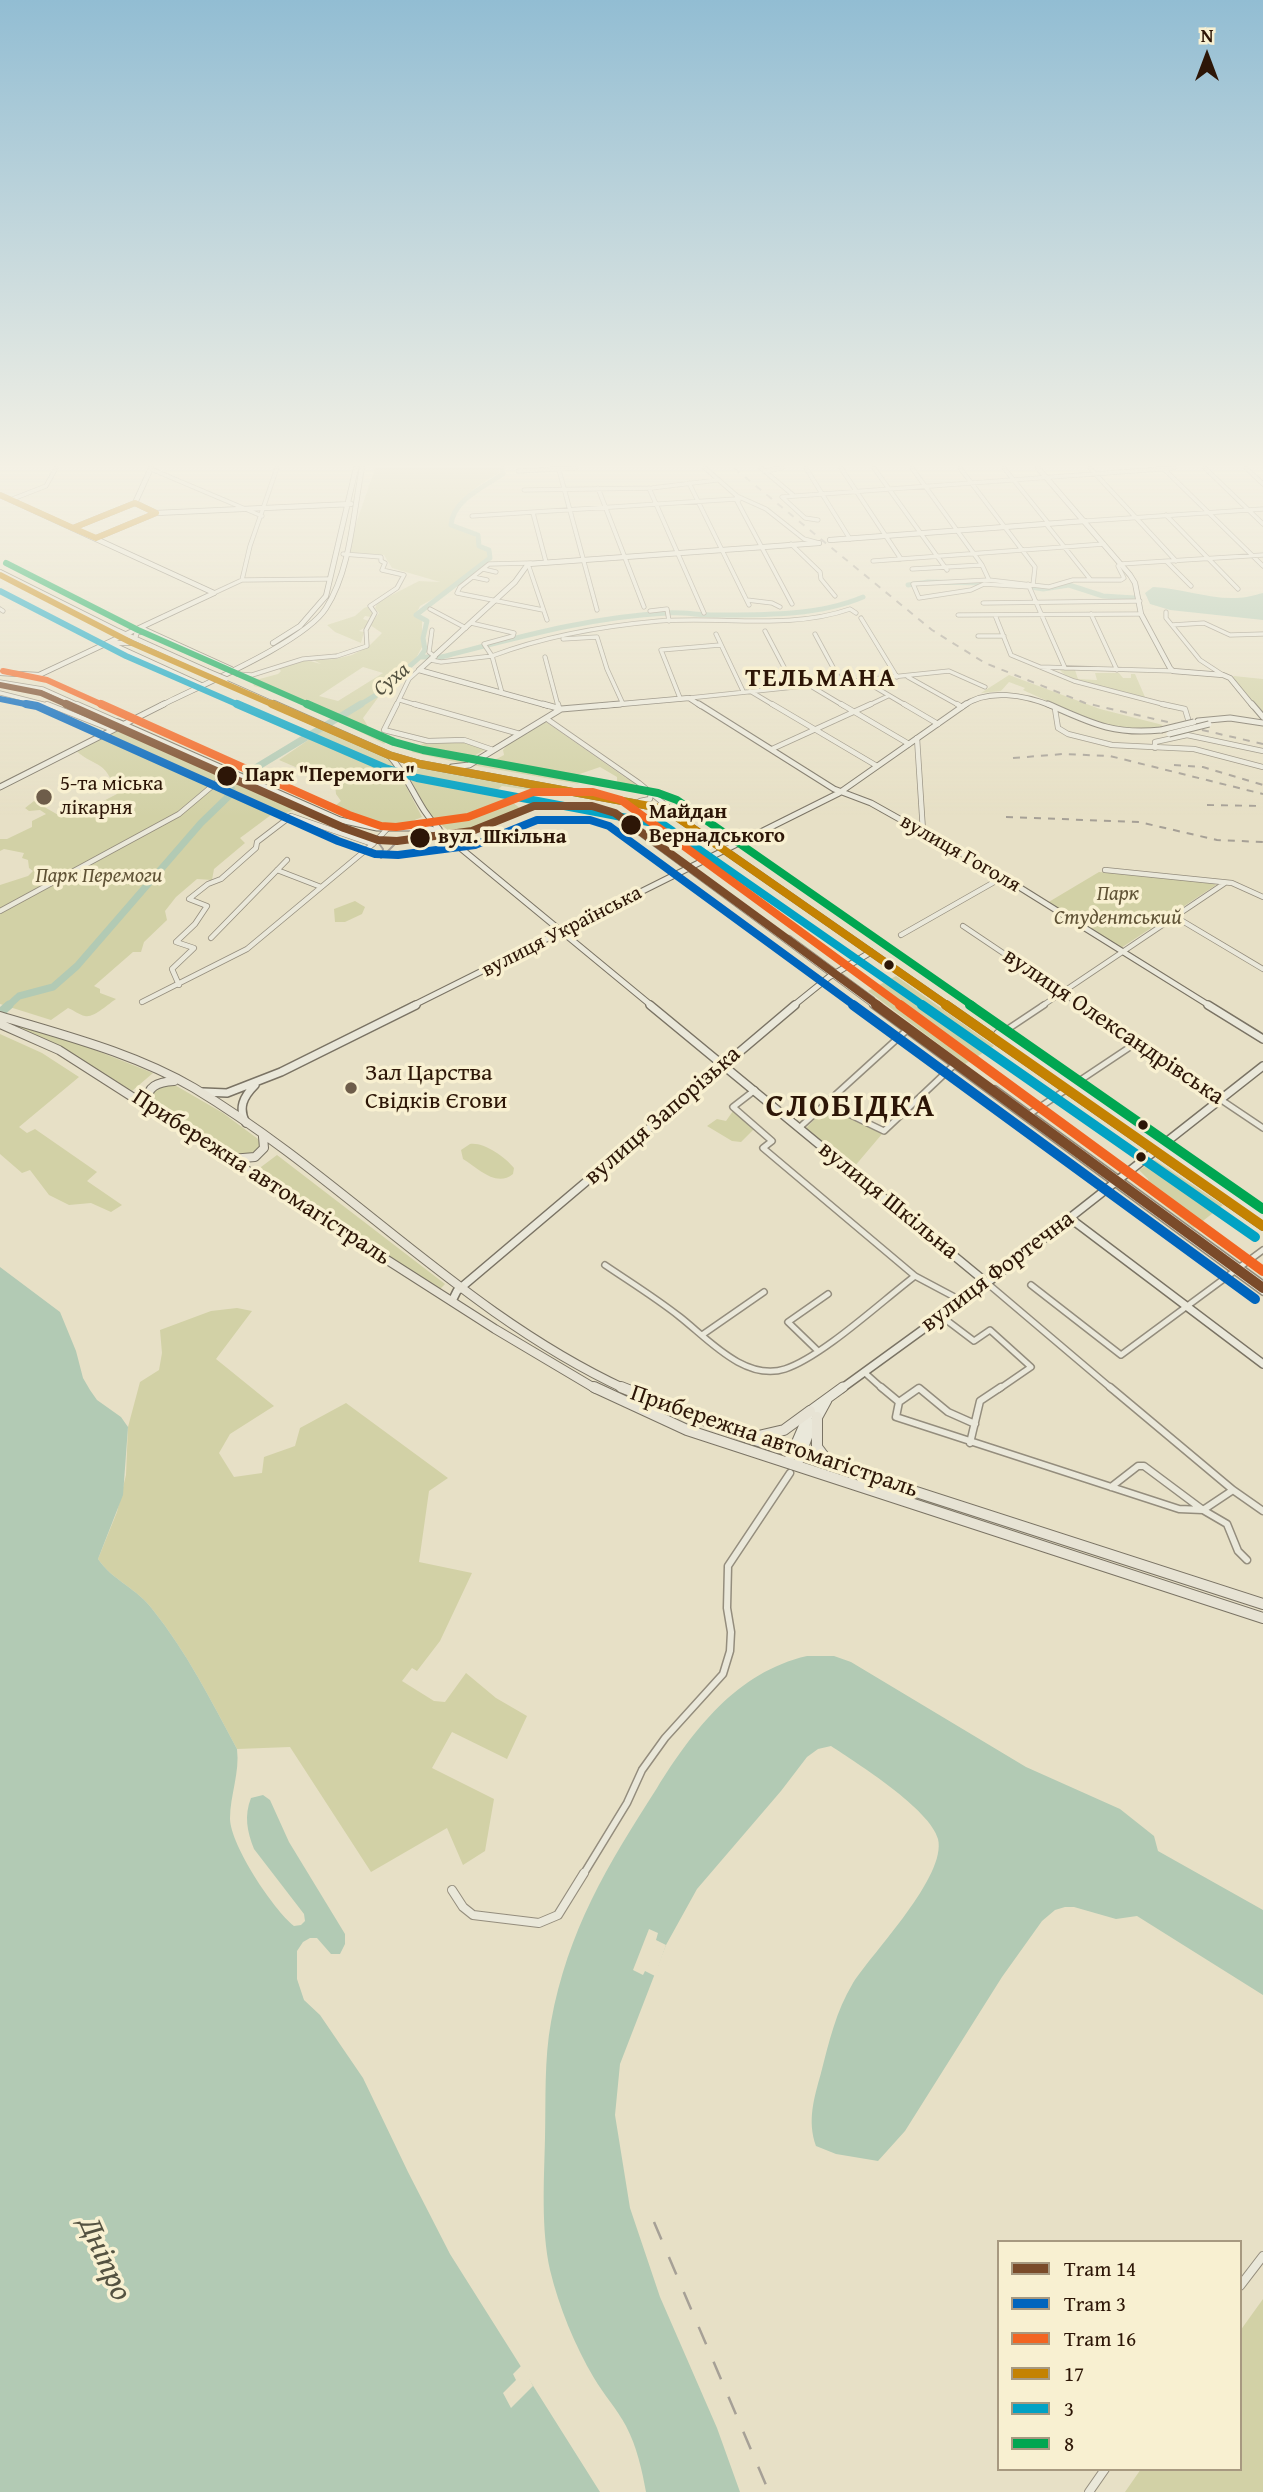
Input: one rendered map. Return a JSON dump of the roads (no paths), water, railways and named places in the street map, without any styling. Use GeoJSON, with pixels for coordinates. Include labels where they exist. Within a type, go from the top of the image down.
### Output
{"type":"FeatureCollection","features":[{"type":"Feature","properties":{"kind":"main road"},"geometry":{"type":"LineString","coordinates":[[21,584],[124,636],[136,635],[205,672],[391,754],[413,762],[666,810],[728,849]]}},
{"type":"Feature","properties":{"kind":"main road"},"geometry":{"type":"LineString","coordinates":[[108,643],[147,632]]}},
{"type":"Feature","properties":{"kind":"main road"},"geometry":{"type":"LineString","coordinates":[[391,754],[668,807],[1070,1087]]}},
{"type":"Feature","properties":{"kind":"main road"},"geometry":{"type":"LineString","coordinates":[[874,950],[1263,1218]]}},
{"type":"Feature","properties":{"kind":"main road","name":"Прибережна автомагістраль"},"geometry":{"type":"LineString","coordinates":[[2,1020],[12,1019],[119,1054],[192,1088],[249,1126],[483,1306],[597,1377],[674,1412],[749,1438],[1263,1604]]}},
{"type":"Feature","properties":{"kind":"main road","name":"Прибережна автомагістраль"},"geometry":{"type":"LineString","coordinates":[[2,1020],[59,1049],[547,1361],[621,1402],[670,1423],[792,1467],[889,1495],[1263,1618]]}},
{"type":"Feature","properties":{"kind":"main road"},"geometry":{"type":"LineString","coordinates":[[147,1104],[146,1095],[154,1085],[161,1082],[180,1082]]}},
{"type":"Feature","properties":{"kind":"main road"},"geometry":{"type":"LineString","coordinates":[[231,1158],[255,1157],[264,1148],[263,1137]]}},
{"type":"Feature","properties":{"kind":"main road"},"geometry":{"type":"LineString","coordinates":[[1159,1148],[1263,1226]]}},
{"type":"Feature","properties":{"kind":"main road"},"geometry":{"type":"LineString","coordinates":[[670,1423],[677,1420],[674,1412]]}},
{"type":"Feature","properties":{"kind":"main road"},"geometry":{"type":"LineString","coordinates":[[749,1438],[784,1430],[814,1414],[817,1447],[828,1463]]}},
{"type":"Feature","properties":{"kind":"main road"},"geometry":{"type":"LineString","coordinates":[[689,1430],[686,1423],[692,1418]]}},
{"type":"Feature","properties":{"kind":"main road"},"geometry":{"type":"LineString","coordinates":[[873,1490],[880,1486],[876,1478]]}},
{"type":"Feature","properties":{"kind":"main road"},"geometry":{"type":"LineString","coordinates":[[889,1495],[887,1488],[892,1484]]}},
{"type":"Feature","properties":{"kind":"street"},"geometry":{"type":"LineString","coordinates":[[195,584],[214,593]]}},
{"type":"Feature","properties":{"kind":"street"},"geometry":{"type":"LineString","coordinates":[[0,673],[39,675],[124,636],[136,635],[233,584]]}},
{"type":"Feature","properties":{"kind":"street"},"geometry":{"type":"LineString","coordinates":[[0,785],[199,684],[290,634],[309,617],[326,596],[329,584]]}},
{"type":"Feature","properties":{"kind":"street"},"geometry":{"type":"LineString","coordinates":[[229,668],[291,639],[316,619],[331,600],[336,584]]}},
{"type":"Feature","properties":{"kind":"street"},"geometry":{"type":"LineString","coordinates":[[147,632],[237,674],[252,675],[303,659],[337,656],[368,646],[366,630],[375,613],[370,606],[399,584]]}},
{"type":"Feature","properties":{"kind":"street"},"geometry":{"type":"LineString","coordinates":[[464,584],[457,593],[543,610]]}},
{"type":"Feature","properties":{"kind":"street"},"geometry":{"type":"LineString","coordinates":[[493,750],[464,740],[428,741],[384,730],[409,679],[511,584]]}},
{"type":"Feature","properties":{"kind":"street"},"geometry":{"type":"LineString","coordinates":[[536,584],[547,620]]}},
{"type":"Feature","properties":{"kind":"street"},"geometry":{"type":"LineString","coordinates":[[590,584],[597,610]]}},
{"type":"Feature","properties":{"kind":"street"},"geometry":{"type":"LineString","coordinates":[[636,584],[644,607]]}},
{"type":"Feature","properties":{"kind":"street"},"geometry":{"type":"LineString","coordinates":[[692,584],[704,613]]}},
{"type":"Feature","properties":{"kind":"street"},"geometry":{"type":"LineString","coordinates":[[739,584],[748,603],[772,603],[780,607]]}},
{"type":"Feature","properties":{"kind":"street"},"geometry":{"type":"LineString","coordinates":[[781,584],[792,604]]}},
{"type":"Feature","properties":{"kind":"street"},"geometry":{"type":"LineString","coordinates":[[825,584],[835,596]]}},
{"type":"Feature","properties":{"kind":"street"},"geometry":{"type":"LineString","coordinates":[[915,584],[913,587],[919,598],[971,590],[983,584]]}},
{"type":"Feature","properties":{"kind":"street"},"geometry":{"type":"LineString","coordinates":[[997,584],[1030,585]]}},
{"type":"Feature","properties":{"kind":"street"},"geometry":{"type":"LineString","coordinates":[[1024,584],[1049,587],[1058,584]]}},
{"type":"Feature","properties":{"kind":"street"},"geometry":{"type":"LineString","coordinates":[[1135,584],[1141,614],[1173,671]]}},
{"type":"Feature","properties":{"kind":"street"},"geometry":{"type":"LineString","coordinates":[[1233,584],[1238,589]]}},
{"type":"Feature","properties":{"kind":"street"},"geometry":{"type":"LineString","coordinates":[[1030,585],[1065,668]]}},
{"type":"Feature","properties":{"kind":"street"},"geometry":{"type":"LineString","coordinates":[[983,603],[1140,601]]}},
{"type":"Feature","properties":{"kind":"street"},"geometry":{"type":"LineString","coordinates":[[435,603],[430,610],[466,628]]}},
{"type":"Feature","properties":{"kind":"street"},"geometry":{"type":"LineString","coordinates":[[650,611],[667,609],[669,621]]}},
{"type":"Feature","properties":{"kind":"street"},"geometry":{"type":"LineString","coordinates":[[432,630],[429,652],[441,662],[492,656],[528,642],[669,621],[822,619],[850,609],[856,613]]}},
{"type":"Feature","properties":{"kind":"street"},"geometry":{"type":"LineString","coordinates":[[1166,611],[1167,618],[1200,660],[1230,678],[1263,723]]}},
{"type":"Feature","properties":{"kind":"street"},"geometry":{"type":"LineString","coordinates":[[1091,614],[1117,670]]}},
{"type":"Feature","properties":{"kind":"street"},"geometry":{"type":"LineString","coordinates":[[958,615],[1141,614]]}},
{"type":"Feature","properties":{"kind":"street"},"geometry":{"type":"LineString","coordinates":[[995,615],[1011,655],[1093,688],[1185,709],[1188,719]]}},
{"type":"Feature","properties":{"kind":"street"},"geometry":{"type":"LineString","coordinates":[[309,617],[316,619]]}},
{"type":"Feature","properties":{"kind":"street"},"geometry":{"type":"LineString","coordinates":[[861,618],[897,677]]}},
{"type":"Feature","properties":{"kind":"street"},"geometry":{"type":"LineString","coordinates":[[471,622],[514,633],[513,636],[486,646],[499,674],[502,693]]}},
{"type":"Feature","properties":{"kind":"street"},"geometry":{"type":"LineString","coordinates":[[1172,625],[1204,623],[1230,635],[1263,634]]}},
{"type":"Feature","properties":{"kind":"street"},"geometry":{"type":"LineString","coordinates":[[598,630],[610,677],[623,704]]}},
{"type":"Feature","properties":{"kind":"street"},"geometry":{"type":"LineString","coordinates":[[765,631],[794,686]]}},
{"type":"Feature","properties":{"kind":"street"},"geometry":{"type":"LineString","coordinates":[[716,634],[746,691],[877,766]]}},
{"type":"Feature","properties":{"kind":"street"},"geometry":{"type":"LineString","coordinates":[[815,634],[841,682]]}},
{"type":"Feature","properties":{"kind":"street"},"geometry":{"type":"LineString","coordinates":[[528,642],[592,635],[598,638]]}},
{"type":"Feature","properties":{"kind":"street"},"geometry":{"type":"LineString","coordinates":[[978,636],[1004,636]]}},
{"type":"Feature","properties":{"kind":"street"},"geometry":{"type":"LineString","coordinates":[[108,643],[199,684]]}},
{"type":"Feature","properties":{"kind":"street"},"geometry":{"type":"LineString","coordinates":[[680,698],[661,650],[720,645]]}},
{"type":"Feature","properties":{"kind":"street"},"geometry":{"type":"LineString","coordinates":[[545,657],[560,709]]}},
{"type":"Feature","properties":{"kind":"street"},"geometry":{"type":"LineString","coordinates":[[1034,666],[1223,675]]}},
{"type":"Feature","properties":{"kind":"street"},"geometry":{"type":"LineString","coordinates":[[419,670],[560,709],[863,680],[872,682],[949,671],[985,687]]}},
{"type":"Feature","properties":{"kind":"street"},"geometry":{"type":"LineString","coordinates":[[908,677],[965,705]]}},
{"type":"Feature","properties":{"kind":"street"},"geometry":{"type":"LineString","coordinates":[[0,682],[43,689],[340,820],[387,828],[427,828],[441,832]]}},
{"type":"Feature","properties":{"kind":"street"},"geometry":{"type":"LineString","coordinates":[[872,682],[888,696],[938,724]]}},
{"type":"Feature","properties":{"kind":"street"},"geometry":{"type":"LineString","coordinates":[[809,685],[909,744]]}},
{"type":"Feature","properties":{"kind":"street"},"geometry":{"type":"LineString","coordinates":[[0,693],[39,701],[107,728]]}},
{"type":"Feature","properties":{"kind":"street","name":"вулиця Українська"},"geometry":{"type":"LineString","coordinates":[[192,1088],[219,1094],[257,1083],[728,849],[842,791],[973,699],[1026,695],[1109,732],[1134,735],[1198,721],[1230,718],[1263,723]]}},
{"type":"Feature","properties":{"kind":"street"},"geometry":{"type":"LineString","coordinates":[[772,749],[888,696]]}},
{"type":"Feature","properties":{"kind":"street","name":"вулиця Українська"},"geometry":{"type":"LineString","coordinates":[[965,705],[1009,696],[1025,698],[1114,736],[1144,738],[1209,724],[1234,721],[1263,723]]}},
{"type":"Feature","properties":{"kind":"street","name":"вулиця Гоголя"},"geometry":{"type":"LineString","coordinates":[[689,698],[842,791],[923,831],[1003,877],[1263,1039]]}},
{"type":"Feature","properties":{"kind":"street"},"geometry":{"type":"LineString","coordinates":[[400,700],[520,734]]}},
{"type":"Feature","properties":{"kind":"street"},"geometry":{"type":"LineString","coordinates":[[452,767],[469,765],[560,709]]}},
{"type":"Feature","properties":{"kind":"street"},"geometry":{"type":"LineString","coordinates":[[1055,709],[1058,728],[1068,734],[1090,737],[1112,745],[1194,749],[1263,767]]}},
{"type":"Feature","properties":{"kind":"street"},"geometry":{"type":"LineString","coordinates":[[547,719],[668,807]]}},
{"type":"Feature","properties":{"kind":"street"},"geometry":{"type":"LineString","coordinates":[[67,751],[120,723]]}},
{"type":"Feature","properties":{"kind":"street"},"geometry":{"type":"LineString","coordinates":[[1155,748],[1155,742],[1187,735],[1263,751]]}},
{"type":"Feature","properties":{"kind":"street"},"geometry":{"type":"LineString","coordinates":[[918,738],[923,831]]}},
{"type":"Feature","properties":{"kind":"street"},"geometry":{"type":"LineString","coordinates":[[391,754],[403,769],[425,815],[418,824],[402,829]]}},
{"type":"Feature","properties":{"kind":"street"},"geometry":{"type":"LineString","coordinates":[[403,769],[405,765],[413,762]]}},
{"type":"Feature","properties":{"kind":"street"},"geometry":{"type":"LineString","coordinates":[[469,765],[475,771]]}},
{"type":"Feature","properties":{"kind":"street"},"geometry":{"type":"LineString","coordinates":[[0,911],[178,814],[217,782]]}},
{"type":"Feature","properties":{"kind":"street"},"geometry":{"type":"LineString","coordinates":[[640,801],[650,799],[651,793]]}},
{"type":"Feature","properties":{"kind":"street","name":"вулиця Шкільна"},"geometry":{"type":"LineString","coordinates":[[425,815],[441,832],[724,1064],[1233,1490],[1262,1508]]}},
{"type":"Feature","properties":{"kind":"street"},"geometry":{"type":"LineString","coordinates":[[179,985],[172,969],[194,948],[176,942],[195,924],[207,906],[189,899],[208,884],[221,879],[256,848],[257,842],[291,816],[373,844]]}},
{"type":"Feature","properties":{"kind":"street"},"geometry":{"type":"LineString","coordinates":[[632,827],[1117,1182],[1263,1284]]}},
{"type":"Feature","properties":{"kind":"street"},"geometry":{"type":"LineString","coordinates":[[142,1002],[247,949],[373,844],[387,828]]}},
{"type":"Feature","properties":{"kind":"street"},"geometry":{"type":"LineString","coordinates":[[211,938],[286,860]]}},
{"type":"Feature","properties":{"kind":"street"},"geometry":{"type":"LineString","coordinates":[[277,870],[321,887]]}},
{"type":"Feature","properties":{"kind":"street"},"geometry":{"type":"LineString","coordinates":[[1105,870],[1239,884],[1263,897]]}},
{"type":"Feature","properties":{"kind":"street"},"geometry":{"type":"LineString","coordinates":[[901,935],[1003,877]]}},
{"type":"Feature","properties":{"kind":"street"},"geometry":{"type":"LineString","coordinates":[[999,1035],[1225,883]]}},
{"type":"Feature","properties":{"kind":"street"},"geometry":{"type":"LineString","coordinates":[[1174,916],[1263,969]]}},
{"type":"Feature","properties":{"kind":"street","name":"вулиця Олександрівська"},"geometry":{"type":"LineString","coordinates":[[963,926],[1263,1128]]}},
{"type":"Feature","properties":{"kind":"street","name":"вулиця Запорізька"},"geometry":{"type":"LineString","coordinates":[[452,1301],[461,1288],[724,1064],[835,974],[874,950]]}},
{"type":"Feature","properties":{"kind":"street"},"geometry":{"type":"LineString","coordinates":[[909,1028],[1027,1115]]}},
{"type":"Feature","properties":{"kind":"street"},"geometry":{"type":"LineString","coordinates":[[799,1128],[909,1028]]}},
{"type":"Feature","properties":{"kind":"street"},"geometry":{"type":"LineString","coordinates":[[1027,1115],[1136,1043]]}},
{"type":"Feature","properties":{"kind":"street"},"geometry":{"type":"LineString","coordinates":[[828,1104],[884,1131],[955,1064]]}},
{"type":"Feature","properties":{"kind":"street","name":"вулиця Фортечна"},"geometry":{"type":"LineString","coordinates":[[814,1414],[829,1397],[1071,1219],[1263,1066]]}},
{"type":"Feature","properties":{"kind":"street"},"geometry":{"type":"LineString","coordinates":[[249,1126],[243,1117],[242,1107],[245,1095],[257,1083]]}},
{"type":"Feature","properties":{"kind":"street"},"geometry":{"type":"LineString","coordinates":[[755,1090],[733,1107],[772,1141],[763,1148],[915,1276],[962,1301]]}},
{"type":"Feature","properties":{"kind":"street"},"geometry":{"type":"LineString","coordinates":[[1071,1219],[1263,1364]]}},
{"type":"Feature","properties":{"kind":"street"},"geometry":{"type":"LineString","coordinates":[[1031,1285],[1117,1353],[1125,1353],[1263,1251]]}},
{"type":"Feature","properties":{"kind":"street"},"geometry":{"type":"LineString","coordinates":[[606,1265],[725,1355],[756,1369],[785,1369],[818,1351],[915,1276]]}},
{"type":"Feature","properties":{"kind":"street"},"geometry":{"type":"LineString","coordinates":[[1238,1269],[1263,1292]]}},
{"type":"Feature","properties":{"kind":"street"},"geometry":{"type":"LineString","coordinates":[[702,1335],[764,1292]]}},
{"type":"Feature","properties":{"kind":"street"},"geometry":{"type":"LineString","coordinates":[[818,1351],[788,1322],[828,1294]]}},
{"type":"Feature","properties":{"kind":"street"},"geometry":{"type":"LineString","coordinates":[[941,1316],[974,1341],[990,1330],[1031,1367],[980,1401],[970,1443]]}},
{"type":"Feature","properties":{"kind":"street"},"geometry":{"type":"LineString","coordinates":[[864,1372],[899,1402]]}},
{"type":"Feature","properties":{"kind":"street"},"geometry":{"type":"LineString","coordinates":[[975,1424],[948,1412],[919,1388],[899,1402],[896,1417],[1179,1509],[1203,1510],[1233,1490]]}},
{"type":"Feature","properties":{"kind":"street"},"geometry":{"type":"LineString","coordinates":[[452,1890],[463,1908],[473,1915],[539,1923],[558,1915],[627,1803],[642,1770],[665,1738],[723,1674],[730,1651],[731,1632],[727,1608],[728,1566],[792,1467],[814,1414]]}},
{"type":"Feature","properties":{"kind":"street"},"geometry":{"type":"LineString","coordinates":[[1111,1487],[1138,1466],[1144,1466],[1203,1510],[1227,1524],[1238,1551],[1247,1560]]}},
{"type":"Feature","properties":{"kind":"street"},"geometry":{"type":"LineString","coordinates":[[1242,2283],[1263,2256]]}},
{"type":"Feature","properties":{"kind":"street"},"geometry":{"type":"LineString","coordinates":[[1089,2492],[1104,2471]]}},
{"type":"Feature","properties":{"kind":"water"},"geometry":{"type":"Polygon","coordinates":[[[1153,587],[1226,598],[1263,593],[1263,620],[1170,610],[1150,604],[1145,593],[1153,587]]]}},
{"type":"Feature","properties":{"kind":"water","name":"Дніпро"},"geometry":{"type":"Polygon","coordinates":[[[0,1267],[60,1312],[76,1351],[83,1378],[90,1390],[97,1400],[121,1417],[128,1427],[123,1495],[98,1559],[110,1573],[147,1603],[177,1642],[237,1749],[230,1819],[237,1845],[275,1906],[294,1926],[301,1925],[305,1921],[304,1914],[254,1849],[250,1836],[247,1817],[251,1798],[263,1795],[270,1800],[289,1842],[345,1934],[345,1944],[340,1954],[331,1954],[317,1938],[303,1942],[297,1951],[297,1979],[304,2000],[320,2015],[363,2078],[450,2254],[600,2492],[0,2492],[0,1267]]]}},
{"type":"Feature","properties":{"kind":"water"},"geometry":{"type":"Polygon","coordinates":[[[807,1656],[834,1656],[851,1662],[1026,1767],[1120,1809],[1154,1836],[1158,1851],[1263,1910],[1263,1995],[1137,1916],[1116,1919],[1074,1907],[1055,1910],[1042,1921],[1002,1977],[905,2131],[878,2161],[836,2154],[816,2146],[812,2128],[814,2100],[838,2016],[853,1983],[920,1893],[938,1855],[938,1839],[932,1827],[908,1801],[831,1746],[818,1749],[807,1757],[697,1889],[666,1945],[620,2064],[615,2115],[630,2208],[660,2297],[717,2428],[740,2492],[646,2492],[630,2434],[580,2353],[550,2270],[545,2238],[544,2188],[546,2065],[551,2022],[568,1958],[592,1900],[606,1872],[671,1766],[702,1725],[738,1690],[759,1675],[807,1656]]]}},
{"type":"Feature","properties":{"kind":"waterway"},"geometry":{"type":"LineString","coordinates":[[420,657],[425,650],[423,638],[427,621],[416,615],[456,584]]}},
{"type":"Feature","properties":{"kind":"waterway","name":"Суха"},"geometry":{"type":"LineString","coordinates":[[908,585],[913,584]]}},
{"type":"Feature","properties":{"kind":"waterway","name":"Суха"},"geometry":{"type":"LineString","coordinates":[[1020,585],[1043,589],[1069,585],[1103,596],[1135,598]]}},
{"type":"Feature","properties":{"kind":"waterway","name":"Суха"},"geometry":{"type":"LineString","coordinates":[[420,657],[441,657],[553,629],[638,615],[790,613],[828,608],[863,597]]}},
{"type":"Feature","properties":{"kind":"waterway","name":"Суха"},"geometry":{"type":"LineString","coordinates":[[358,706],[381,692],[420,657]]}},
{"type":"Feature","properties":{"kind":"waterway","name":"Суха"},"geometry":{"type":"LineString","coordinates":[[8,1006],[19,996],[53,987],[77,966],[201,823],[233,792],[229,784],[361,704]]}},
{"type":"Feature","properties":{"kind":"waterway","name":"Суха"},"geometry":{"type":"LineString","coordinates":[[0,1013],[9,1005]]}},
{"type":"Feature","properties":{"kind":"tram line","name":"16"},"geometry":{"type":"LineString","coordinates":[[3,671],[47,680],[349,815],[381,826],[396,827],[468,817],[533,792],[593,792],[621,800],[1263,1271]]}},
{"type":"Feature","properties":{"kind":"tram line","name":"14"},"geometry":{"type":"LineString","coordinates":[[0,685],[41,693],[344,828],[378,840],[397,841],[472,831],[534,806],[592,806],[615,813],[1263,1288]]}},
{"type":"Feature","properties":{"kind":"tram line","name":"3"},"geometry":{"type":"LineString","coordinates":[[0,699],[37,706],[338,841],[375,854],[398,855],[475,845],[537,820],[590,820],[609,826],[1255,1299]]}},
{"type":"Feature","properties":{"kind":"tram line"},"geometry":{"type":"LineString","coordinates":[[352,831],[377,841],[383,849],[381,858],[395,844],[413,838]]}},
{"type":"Feature","properties":{"kind":"railway"},"geometry":{"type":"LineString","coordinates":[[876,584],[932,630],[985,663],[1085,703],[1263,744]]}},
{"type":"Feature","properties":{"kind":"railway"},"geometry":{"type":"LineString","coordinates":[[1013,758],[1063,754],[1110,756],[1263,794]]}},
{"type":"Feature","properties":{"kind":"railway"},"geometry":{"type":"LineString","coordinates":[[1174,765],[1203,767],[1263,785]]}},
{"type":"Feature","properties":{"kind":"railway"},"geometry":{"type":"LineString","coordinates":[[1207,805],[1263,806]]}},
{"type":"Feature","properties":{"kind":"railway"},"geometry":{"type":"LineString","coordinates":[[1006,817],[1139,822],[1217,840],[1263,842]]}},
{"type":"Feature","properties":{"kind":"railway"},"geometry":{"type":"LineString","coordinates":[[654,2222],[769,2492]]}},
{"type":"Feature","properties":{"kind":"place","name":"Парк \"Перемоги\""},"geometry":{"type":"Point","coordinates":[227,776]}},
{"type":"Feature","properties":{"kind":"place","name":"5-та міська лікарня"},"geometry":{"type":"Point","coordinates":[44,797]}},
{"type":"Feature","properties":{"kind":"place","name":"Майдан Вернадського"},"geometry":{"type":"Point","coordinates":[631,825]}},
{"type":"Feature","properties":{"kind":"place","name":"вул. Шкільна"},"geometry":{"type":"Point","coordinates":[420,838]}},
{"type":"Feature","properties":{"kind":"place","name":"Зал Царства Свідків Єгови"},"geometry":{"type":"Point","coordinates":[351,1088]}},
{"type":"Feature","properties":{"kind":"district","name":"ТЕЛЬМАНА"},"geometry":{"type":"Point","coordinates":[821,679]}},
{"type":"Feature","properties":{"kind":"district","name":"СЛОБІДКА"},"geometry":{"type":"Point","coordinates":[851,1108]}},
{"type":"Feature","properties":{"kind":"park label","name":"Парк Перемоги"},"geometry":{"type":"Point","coordinates":[99,877]}},
{"type":"Feature","properties":{"kind":"park label","name":"Парк Студентський"},"geometry":{"type":"Point","coordinates":[1118,907]}}]}
